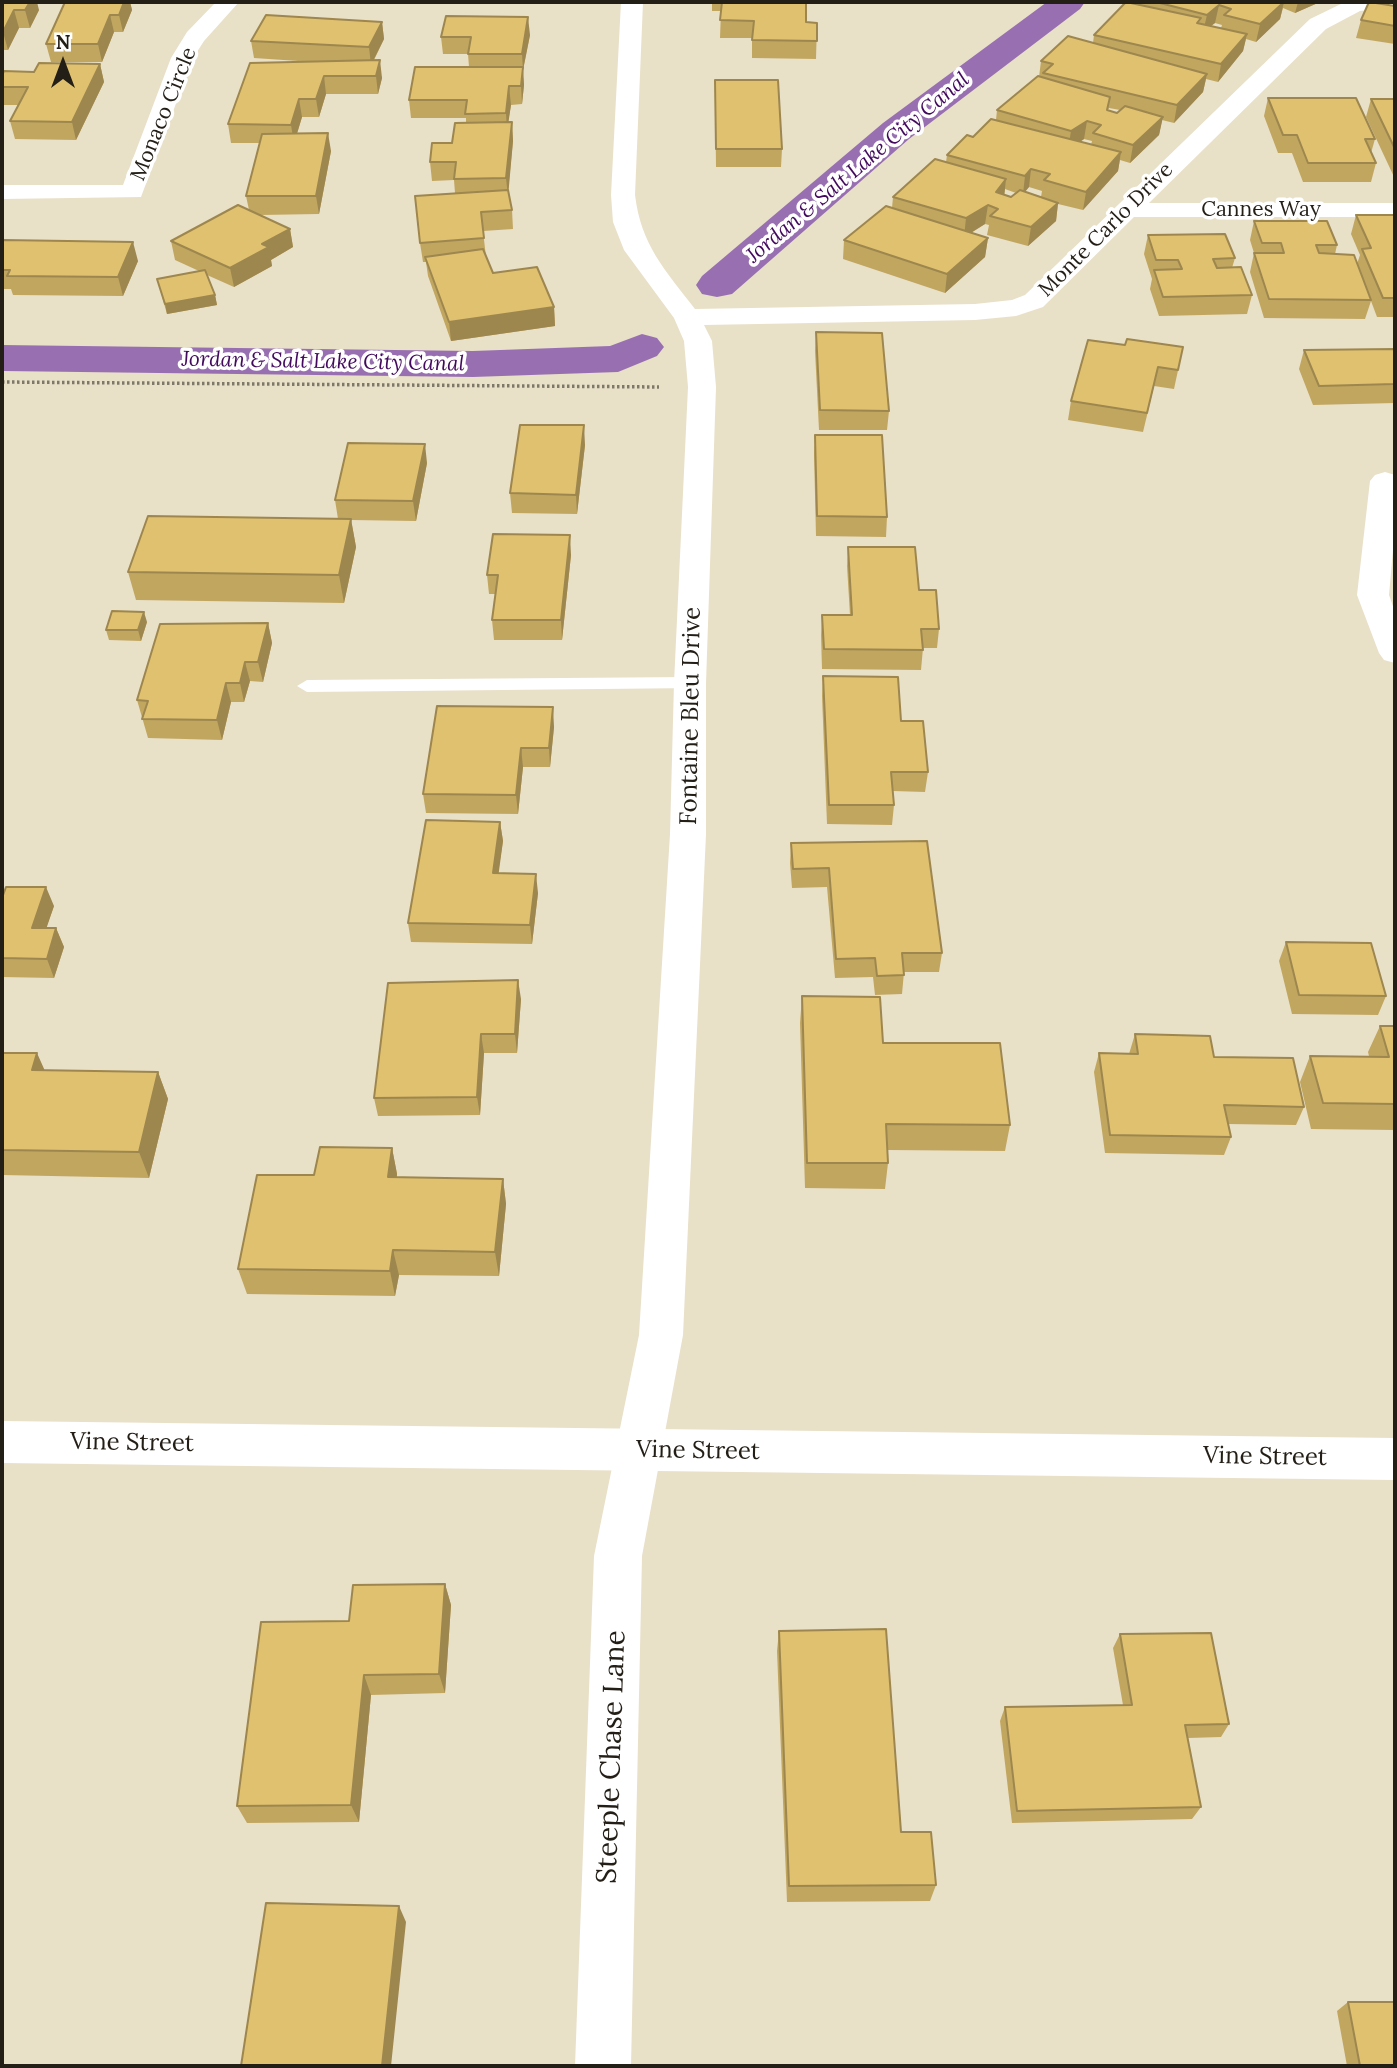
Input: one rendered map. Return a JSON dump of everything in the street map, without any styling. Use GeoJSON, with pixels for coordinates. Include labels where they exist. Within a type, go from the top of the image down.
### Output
{"type":"FeatureCollection","features":[{"type":"Feature","properties":{"kind":"street","name":"Monaco Circle"},"geometry":{"type":"LineString","coordinates":[[2,192],[132,192],[182,58],[195,37],[228,2]]}},
{"type":"Feature","properties":{"kind":"street","name":"Fontaine Bleu Drive"},"geometry":{"type":"LineString","coordinates":[[632,2],[623,195],[626,222],[637,250],[687,317],[698,341],[702,387],[690,683],[688,834],[661,1335],[637,1450]]}},
{"type":"Feature","properties":{"kind":"street","name":"Monte Carlo Drive"},"geometry":{"type":"LineString","coordinates":[[687,317],[975,312],[1016,308],[1044,294],[1126,210],[1318,24],[1355,5],[1383,2]]}},
{"type":"Feature","properties":{"kind":"street","name":"Cannes Way"},"geometry":{"type":"LineString","coordinates":[[1126,210],[1395,210]]}},
{"type":"Feature","properties":{"kind":"street"},"geometry":{"type":"LineString","coordinates":[[1385,481],[1373,595],[1395,653]]}},
{"type":"Feature","properties":{"kind":"street","name":"Vine Street"},"geometry":{"type":"LineString","coordinates":[[2,1442],[1395,1459]]}},
{"type":"Feature","properties":{"kind":"street","name":"Steeple Chase Lane"},"geometry":{"type":"LineString","coordinates":[[603,2066],[618,1556],[637,1450]]}},
{"type":"Feature","properties":{"kind":"lane"},"geometry":{"type":"LineString","coordinates":[[307,685],[690,683]]}},
{"type":"Feature","properties":{"kind":"path"},"geometry":{"type":"LineString","coordinates":[[2,382],[665,387]]}},
{"type":"Feature","properties":{"kind":"building"},"geometry":{"type":"Polygon","coordinates":[[[2,2],[30,2],[25,10],[14,10],[3,32],[2,32],[2,2]]]}},
{"type":"Feature","properties":{"kind":"building"},"geometry":{"type":"Polygon","coordinates":[[[65,2],[124,2],[119,15],[110,15],[98,44],[46,44],[65,2]]]}},
{"type":"Feature","properties":{"kind":"building"},"geometry":{"type":"Polygon","coordinates":[[[722,2],[806,3],[806,22],[817,23],[817,41],[752,40],[754,21],[720,20],[722,2]]]}},
{"type":"Feature","properties":{"kind":"building"},"geometry":{"type":"Polygon","coordinates":[[[1126,2],[1201,18],[1197,23],[1247,34],[1221,64],[1094,35],[1126,2]]]}},
{"type":"Feature","properties":{"kind":"building"},"geometry":{"type":"Polygon","coordinates":[[[1156,2],[1284,2],[1260,24],[1224,15],[1231,9],[1219,5],[1207,15],[1156,2]]]}},
{"type":"Feature","properties":{"kind":"building"},"geometry":{"type":"Polygon","coordinates":[[[1369,2],[1395,6],[1395,26],[1361,20],[1369,2]]]}},
{"type":"Feature","properties":{"kind":"building"},"geometry":{"type":"Polygon","coordinates":[[[266,15],[382,22],[369,47],[251,41],[266,15]]]}},
{"type":"Feature","properties":{"kind":"building"},"geometry":{"type":"Polygon","coordinates":[[[446,16],[528,17],[522,54],[468,54],[471,37],[441,37],[446,16]]]}},
{"type":"Feature","properties":{"kind":"building"},"geometry":{"type":"Polygon","coordinates":[[[1068,36],[1207,74],[1177,105],[1043,73],[1053,64],[1041,61],[1068,36]]]}},
{"type":"Feature","properties":{"kind":"building"},"geometry":{"type":"Polygon","coordinates":[[[380,60],[376,76],[324,76],[316,99],[299,99],[291,125],[228,124],[250,63],[380,60]]]}},
{"type":"Feature","properties":{"kind":"building"},"geometry":{"type":"Polygon","coordinates":[[[39,63],[100,64],[72,122],[10,121],[28,87],[2,87],[4,71],[34,72],[39,63]]]}},
{"type":"Feature","properties":{"kind":"building"},"geometry":{"type":"Polygon","coordinates":[[[415,67],[523,67],[521,86],[509,86],[506,113],[465,114],[467,100],[409,100],[415,67]]]}},
{"type":"Feature","properties":{"kind":"building"},"geometry":{"type":"Polygon","coordinates":[[[1038,76],[1110,97],[1107,110],[1117,113],[1125,106],[1163,117],[1133,145],[1093,133],[1101,125],[1087,121],[1071,131],[997,110],[1038,76]]]}},
{"type":"Feature","properties":{"kind":"building"},"geometry":{"type":"Polygon","coordinates":[[[715,80],[778,80],[782,149],[716,149],[715,80]]]}},
{"type":"Feature","properties":{"kind":"building"},"geometry":{"type":"Polygon","coordinates":[[[1268,98],[1356,98],[1375,139],[1365,139],[1376,163],[1308,163],[1297,135],[1283,135],[1268,98]]]}},
{"type":"Feature","properties":{"kind":"building"},"geometry":{"type":"Polygon","coordinates":[[[1371,99],[1395,99],[1395,149],[1371,99]]]}},
{"type":"Feature","properties":{"kind":"building"},"geometry":{"type":"Polygon","coordinates":[[[991,119],[1121,152],[1086,192],[1044,180],[1050,174],[1031,169],[1025,176],[947,155],[967,135],[973,137],[991,119]]]}},
{"type":"Feature","properties":{"kind":"building"},"geometry":{"type":"Polygon","coordinates":[[[512,122],[506,178],[454,179],[456,162],[430,162],[432,143],[452,143],[455,123],[512,122]]]}},
{"type":"Feature","properties":{"kind":"building"},"geometry":{"type":"Polygon","coordinates":[[[328,133],[316,196],[246,196],[262,134],[328,133]]]}},
{"type":"Feature","properties":{"kind":"building"},"geometry":{"type":"Polygon","coordinates":[[[935,159],[1006,179],[996,192],[1011,197],[1020,190],[1058,203],[1031,227],[990,216],[998,209],[988,205],[966,218],[893,197],[935,159]]]}},
{"type":"Feature","properties":{"kind":"building"},"geometry":{"type":"Polygon","coordinates":[[[508,190],[512,210],[481,212],[484,238],[420,243],[415,196],[508,190]]]}},
{"type":"Feature","properties":{"kind":"building"},"geometry":{"type":"Polygon","coordinates":[[[238,205],[290,229],[262,244],[269,247],[230,268],[171,241],[238,205]]]}},
{"type":"Feature","properties":{"kind":"building"},"geometry":{"type":"Polygon","coordinates":[[[886,206],[988,238],[947,274],[844,240],[886,206]]]}},
{"type":"Feature","properties":{"kind":"building"},"geometry":{"type":"Polygon","coordinates":[[[1356,215],[1395,215],[1395,298],[1383,298],[1362,249],[1371,248],[1356,215]]]}},
{"type":"Feature","properties":{"kind":"building"},"geometry":{"type":"Polygon","coordinates":[[[1254,221],[1327,221],[1337,245],[1316,245],[1319,253],[1354,255],[1371,300],[1269,299],[1254,253],[1284,253],[1281,243],[1262,243],[1254,221]]]}},
{"type":"Feature","properties":{"kind":"building"},"geometry":{"type":"Polygon","coordinates":[[[1225,234],[1235,258],[1213,259],[1217,268],[1241,267],[1252,295],[1163,297],[1154,270],[1182,269],[1178,260],[1156,260],[1148,235],[1225,234]]]}},
{"type":"Feature","properties":{"kind":"building"},"geometry":{"type":"Polygon","coordinates":[[[3,240],[133,242],[118,277],[7,276],[10,270],[2,270],[3,240]]]}},
{"type":"Feature","properties":{"kind":"building"},"geometry":{"type":"Polygon","coordinates":[[[483,249],[493,273],[537,267],[554,307],[449,322],[425,257],[483,249]]]}},
{"type":"Feature","properties":{"kind":"building"},"geometry":{"type":"Polygon","coordinates":[[[205,270],[215,295],[165,304],[157,279],[205,270]]]}},
{"type":"Feature","properties":{"kind":"building"},"geometry":{"type":"Polygon","coordinates":[[[816,332],[882,333],[889,411],[820,410],[816,332]]]}},
{"type":"Feature","properties":{"kind":"building"},"geometry":{"type":"Polygon","coordinates":[[[1127,339],[1183,347],[1178,370],[1158,367],[1147,413],[1071,401],[1088,340],[1125,345],[1127,339]]]}},
{"type":"Feature","properties":{"kind":"building"},"geometry":{"type":"Polygon","coordinates":[[[1395,349],[1395,384],[1319,386],[1304,350],[1395,349]]]}},
{"type":"Feature","properties":{"kind":"building"},"geometry":{"type":"Polygon","coordinates":[[[520,425],[584,425],[576,495],[510,493],[520,425]]]}},
{"type":"Feature","properties":{"kind":"building"},"geometry":{"type":"Polygon","coordinates":[[[815,435],[882,435],[887,517],[817,516],[815,435]]]}},
{"type":"Feature","properties":{"kind":"building"},"geometry":{"type":"Polygon","coordinates":[[[348,443],[425,444],[413,501],[335,500],[348,443]]]}},
{"type":"Feature","properties":{"kind":"building"},"geometry":{"type":"Polygon","coordinates":[[[148,516],[351,519],[339,575],[128,572],[148,516]]]}},
{"type":"Feature","properties":{"kind":"building"},"geometry":{"type":"Polygon","coordinates":[[[493,534],[570,535],[561,620],[492,620],[498,575],[487,575],[493,534]]]}},
{"type":"Feature","properties":{"kind":"building"},"geometry":{"type":"Polygon","coordinates":[[[848,547],[915,547],[919,590],[936,590],[939,629],[921,629],[923,650],[824,649],[822,615],[852,615],[848,547]]]}},
{"type":"Feature","properties":{"kind":"building"},"geometry":{"type":"Polygon","coordinates":[[[112,611],[144,612],[138,630],[106,630],[112,611]]]}},
{"type":"Feature","properties":{"kind":"building"},"geometry":{"type":"Polygon","coordinates":[[[268,623],[258,662],[245,662],[240,683],[226,683],[217,720],[142,719],[148,701],[137,700],[160,624],[268,623]]]}},
{"type":"Feature","properties":{"kind":"building"},"geometry":{"type":"Polygon","coordinates":[[[823,676],[898,677],[901,721],[923,721],[928,772],[891,772],[894,805],[829,805],[823,676]]]}},
{"type":"Feature","properties":{"kind":"building"},"geometry":{"type":"Polygon","coordinates":[[[437,706],[553,707],[549,748],[521,748],[516,795],[423,794],[437,706]]]}},
{"type":"Feature","properties":{"kind":"building"},"geometry":{"type":"Polygon","coordinates":[[[426,820],[500,822],[493,873],[536,874],[530,925],[408,923],[426,820]]]}},
{"type":"Feature","properties":{"kind":"building"},"geometry":{"type":"Polygon","coordinates":[[[927,841],[942,953],[902,953],[904,975],[877,976],[875,958],[836,959],[829,868],[793,869],[791,843],[927,841]]]}},
{"type":"Feature","properties":{"kind":"building"},"geometry":{"type":"Polygon","coordinates":[[[6,887],[46,887],[32,928],[56,928],[47,959],[2,958],[2,898],[6,887]]]}},
{"type":"Feature","properties":{"kind":"building"},"geometry":{"type":"Polygon","coordinates":[[[1286,942],[1371,943],[1386,996],[1299,995],[1286,942]]]}},
{"type":"Feature","properties":{"kind":"building"},"geometry":{"type":"Polygon","coordinates":[[[518,980],[515,1034],[481,1034],[477,1097],[374,1098],[388,983],[518,980]]]}},
{"type":"Feature","properties":{"kind":"building"},"geometry":{"type":"Polygon","coordinates":[[[802,996],[880,997],[883,1043],[1000,1043],[1010,1125],[886,1124],[888,1163],[807,1163],[802,996]]]}},
{"type":"Feature","properties":{"kind":"building"},"geometry":{"type":"Polygon","coordinates":[[[1380,1026],[1395,1026],[1395,1104],[1323,1103],[1310,1056],[1389,1057],[1380,1026]]]}},
{"type":"Feature","properties":{"kind":"building"},"geometry":{"type":"Polygon","coordinates":[[[1135,1034],[1210,1036],[1214,1057],[1293,1058],[1304,1107],[1224,1105],[1231,1137],[1110,1135],[1099,1053],[1138,1054],[1135,1034]]]}},
{"type":"Feature","properties":{"kind":"building"},"geometry":{"type":"Polygon","coordinates":[[[2,1053],[37,1053],[32,1070],[158,1072],[139,1152],[2,1150],[2,1053]]]}},
{"type":"Feature","properties":{"kind":"building"},"geometry":{"type":"Polygon","coordinates":[[[320,1147],[392,1148],[388,1177],[503,1179],[495,1252],[393,1250],[390,1271],[238,1269],[257,1175],[314,1175],[320,1147]]]}},
{"type":"Feature","properties":{"kind":"building"},"geometry":{"type":"Polygon","coordinates":[[[445,1584],[439,1674],[364,1675],[351,1805],[237,1806],[261,1622],[349,1621],[353,1585],[445,1584]]]}},
{"type":"Feature","properties":{"kind":"building"},"geometry":{"type":"Polygon","coordinates":[[[886,1629],[901,1832],[931,1832],[936,1885],[789,1886],[779,1631],[886,1629]]]}},
{"type":"Feature","properties":{"kind":"building"},"geometry":{"type":"Polygon","coordinates":[[[1211,1633],[1229,1724],[1185,1725],[1201,1807],[1017,1811],[1005,1707],[1132,1705],[1120,1634],[1211,1633]]]}},
{"type":"Feature","properties":{"kind":"building"},"geometry":{"type":"Polygon","coordinates":[[[266,1903],[399,1906],[382,2066],[241,2066],[266,1903]]]}},
{"type":"Feature","properties":{"kind":"building"},"geometry":{"type":"Polygon","coordinates":[[[1348,2002],[1395,2002],[1395,2066],[1360,2066],[1348,2002]]]}},
{"type":"Feature","properties":{"kind":"waterway","name":"Jordan & Salt Lake City Canal"},"geometry":{"type":"LineString","coordinates":[[717,285],[896,131],[1068,2]]}},
{"type":"Feature","properties":{"kind":"waterway","name":"Jordan & Salt Lake City Canal"},"geometry":{"type":"LineString","coordinates":[[2,358],[473,364],[618,359],[642,347]]}}]}
